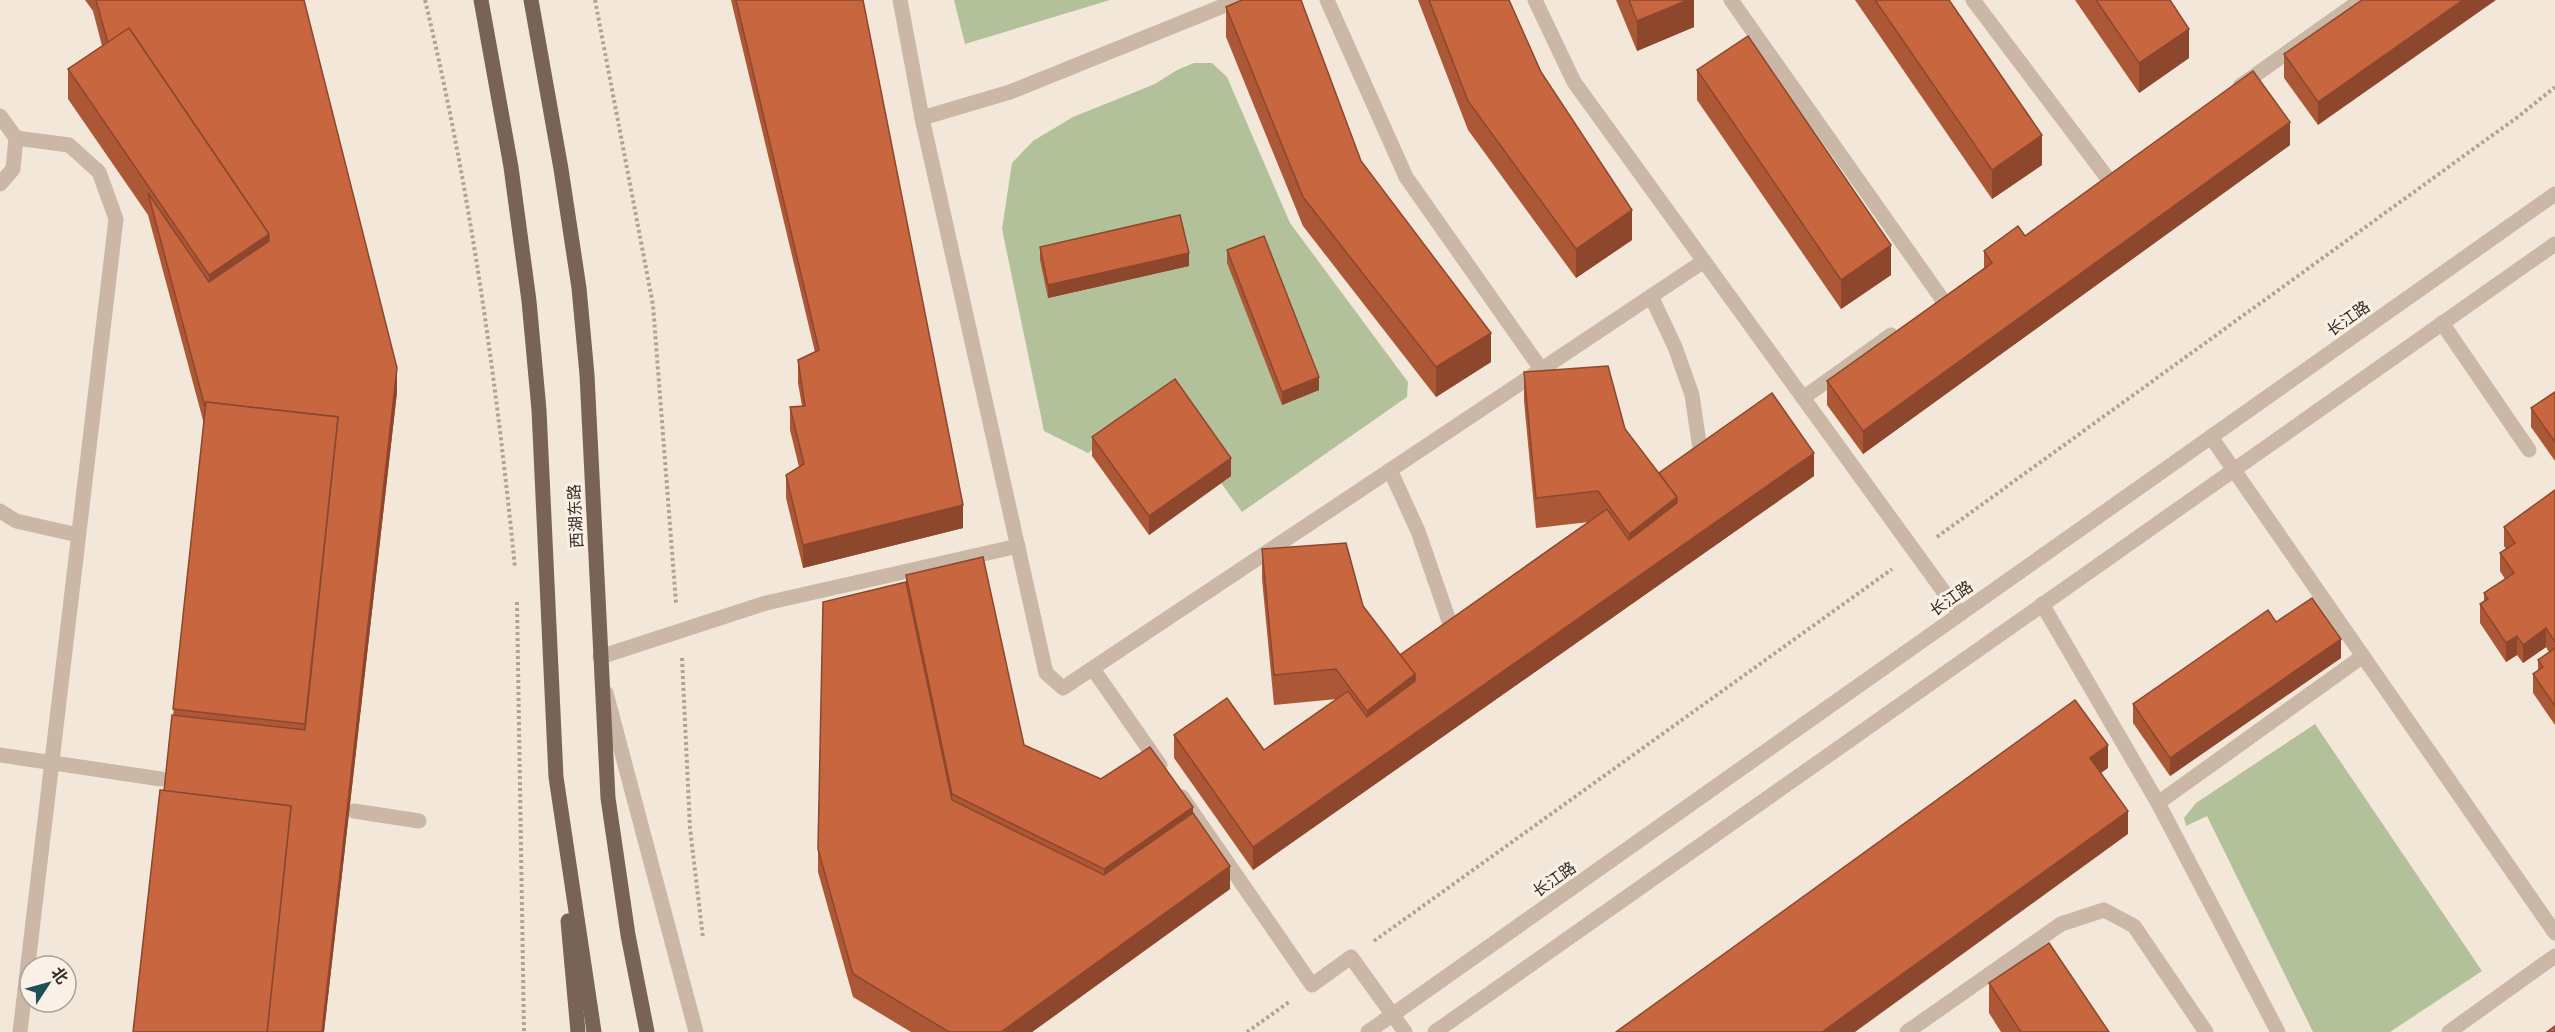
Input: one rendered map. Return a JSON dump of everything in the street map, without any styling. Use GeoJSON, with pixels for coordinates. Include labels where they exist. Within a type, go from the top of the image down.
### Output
{"type":"FeatureCollection","features":[{"type":"Feature","properties":{"kind":"main road","name":"西湖东路"},"geometry":{"type":"LineString","coordinates":[[481,0],[511,167],[529,301],[540,410],[556,777],[594,1032]]}},
{"type":"Feature","properties":{"kind":"main road","name":"西湖东路"},"geometry":{"type":"LineString","coordinates":[[531,0],[561,168],[579,288],[587,375],[608,798],[628,935],[647,1032]]}},
{"type":"Feature","properties":{"kind":"main road"},"geometry":{"type":"LineString","coordinates":[[556,777],[578,1032]]}},
{"type":"Feature","properties":{"kind":"street"},"geometry":{"type":"LineString","coordinates":[[900,0],[922,118],[1046,673],[1063,688],[1704,261]]}},
{"type":"Feature","properties":{"kind":"street"},"geometry":{"type":"LineString","coordinates":[[922,118],[1010,92],[1238,0]]}},
{"type":"Feature","properties":{"kind":"street"},"geometry":{"type":"LineString","coordinates":[[1327,0],[1406,177],[1541,369]]}},
{"type":"Feature","properties":{"kind":"street"},"geometry":{"type":"LineString","coordinates":[[1535,0],[1575,82],[1960,614]]}},
{"type":"Feature","properties":{"kind":"street"},"geometry":{"type":"LineString","coordinates":[[1731,0],[1942,299]]}},
{"type":"Feature","properties":{"kind":"street"},"geometry":{"type":"LineString","coordinates":[[1973,0],[2109,180]]}},
{"type":"Feature","properties":{"kind":"street"},"geometry":{"type":"LineString","coordinates":[[2225,97],[2361,0]]}},
{"type":"Feature","properties":{"kind":"street"},"geometry":{"type":"LineString","coordinates":[[0,116],[16,138],[13,169],[0,184]]}},
{"type":"Feature","properties":{"kind":"street"},"geometry":{"type":"LineString","coordinates":[[16,138],[69,145],[99,172],[116,219],[20,1032]]}},
{"type":"Feature","properties":{"kind":"street","name":"长江路"},"geometry":{"type":"LineString","coordinates":[[1368,1032],[2555,194]]}},
{"type":"Feature","properties":{"kind":"street"},"geometry":{"type":"LineString","coordinates":[[1435,1032],[2555,244]]}},
{"type":"Feature","properties":{"kind":"street"},"geometry":{"type":"LineString","coordinates":[[1651,296],[1676,347],[1692,395],[1700,449]]}},
{"type":"Feature","properties":{"kind":"street"},"geometry":{"type":"LineString","coordinates":[[2442,323],[2529,450]]}},
{"type":"Feature","properties":{"kind":"street"},"geometry":{"type":"LineString","coordinates":[[1803,398],[1905,325]]}},
{"type":"Feature","properties":{"kind":"street"},"geometry":{"type":"LineString","coordinates":[[2211,437],[2555,933]]}},
{"type":"Feature","properties":{"kind":"street"},"geometry":{"type":"LineString","coordinates":[[1390,470],[1418,531],[1449,621]]}},
{"type":"Feature","properties":{"kind":"street"},"geometry":{"type":"LineString","coordinates":[[0,511],[16,521],[78,535]]}},
{"type":"Feature","properties":{"kind":"street"},"geometry":{"type":"LineString","coordinates":[[696,1032],[600,663],[678,630],[766,603],[1018,546]]}},
{"type":"Feature","properties":{"kind":"street"},"geometry":{"type":"LineString","coordinates":[[2043,604],[2158,803],[2278,1032]]}},
{"type":"Feature","properties":{"kind":"street"},"geometry":{"type":"LineString","coordinates":[[2158,803],[2363,656]]}},
{"type":"Feature","properties":{"kind":"street"},"geometry":{"type":"LineString","coordinates":[[1093,669],[1312,985],[1351,957],[1405,1032]]}},
{"type":"Feature","properties":{"kind":"street"},"geometry":{"type":"LineString","coordinates":[[0,755],[161,779]]}},
{"type":"Feature","properties":{"kind":"street"},"geometry":{"type":"LineString","coordinates":[[354,811],[419,821]]}},
{"type":"Feature","properties":{"kind":"street"},"geometry":{"type":"LineString","coordinates":[[1906,1032],[2061,924],[2104,910],[2134,927],[2206,1032]]}},
{"type":"Feature","properties":{"kind":"street"},"geometry":{"type":"LineString","coordinates":[[2449,1032],[2555,956]]}},
{"type":"Feature","properties":{"kind":"path"},"geometry":{"type":"LineString","coordinates":[[425,0],[437,48],[479,275],[506,475],[516,579]]}},
{"type":"Feature","properties":{"kind":"path"},"geometry":{"type":"LineString","coordinates":[[595,0],[652,305],[678,630],[683,667],[690,828],[705,948]]}},
{"type":"Feature","properties":{"kind":"path"},"geometry":{"type":"LineString","coordinates":[[1351,957],[2519,116],[2555,87]]}},
{"type":"Feature","properties":{"kind":"path"},"geometry":{"type":"LineString","coordinates":[[516,591],[524,1032]]}},
{"type":"Feature","properties":{"kind":"path"},"geometry":{"type":"LineString","coordinates":[[1247,1032],[1312,985]]}},
{"type":"Feature","properties":{"kind":"green space"},"geometry":{"type":"Polygon","coordinates":[[[954,0],[1110,0],[965,44],[954,0]]]}},
{"type":"Feature","properties":{"kind":"green space"},"geometry":{"type":"Polygon","coordinates":[[[1194,63],[1212,63],[1227,77],[1290,223],[1408,382],[1407,397],[1242,512],[1162,401],[1088,453],[1044,431],[1002,229],[1012,163],[1033,141],[1073,117],[1155,84],[1177,70],[1194,63]]]}},
{"type":"Feature","properties":{"kind":"green space"},"geometry":{"type":"Polygon","coordinates":[[[2315,724],[2482,971],[2390,1032],[2313,1032],[2207,816],[2186,826],[2184,818],[2196,803],[2315,724]]]}},
{"type":"Feature","properties":{"kind":"building"},"geometry":{"type":"Polygon","coordinates":[[[96,0],[304,0],[397,368],[322,1032],[267,1032],[291,806],[164,791],[172,715],[305,730],[338,417],[206,402],[205,407],[148,193],[209,282],[269,241],[269,234],[129,28],[108,43],[96,0]]]}},
{"type":"Feature","properties":{"kind":"building"},"geometry":{"type":"Polygon","coordinates":[[[736,0],[863,0],[963,505],[803,545],[786,475],[804,464],[790,407],[805,406],[798,360],[819,350],[736,0]]]}},
{"type":"Feature","properties":{"kind":"building"},"geometry":{"type":"Polygon","coordinates":[[[1242,0],[1301,0],[1361,161],[1491,333],[1436,367],[1303,197],[1226,7],[1242,0]]]}},
{"type":"Feature","properties":{"kind":"building"},"geometry":{"type":"Polygon","coordinates":[[[1429,0],[1509,0],[1541,72],[1632,210],[1576,249],[1468,101],[1429,0]]]}},
{"type":"Feature","properties":{"kind":"building"},"geometry":{"type":"Polygon","coordinates":[[[1629,0],[1688,0],[1637,21],[1629,0]]]}},
{"type":"Feature","properties":{"kind":"building"},"geometry":{"type":"Polygon","coordinates":[[[1875,0],[1949,0],[2042,135],[1992,170],[1875,0]]]}},
{"type":"Feature","properties":{"kind":"building"},"geometry":{"type":"Polygon","coordinates":[[[2096,0],[2170,0],[2189,29],[2139,63],[2096,0]]]}},
{"type":"Feature","properties":{"kind":"building"},"geometry":{"type":"Polygon","coordinates":[[[2362,0],[2463,0],[2318,102],[2284,54],[2362,0]]]}},
{"type":"Feature","properties":{"kind":"building"},"geometry":{"type":"Polygon","coordinates":[[[129,28],[269,234],[209,275],[68,69],[129,28]]]}},
{"type":"Feature","properties":{"kind":"building"},"geometry":{"type":"Polygon","coordinates":[[[1748,36],[1891,245],[1841,280],[1697,70],[1748,36]]]}},
{"type":"Feature","properties":{"kind":"building"},"geometry":{"type":"Polygon","coordinates":[[[2253,71],[2290,122],[1863,431],[1827,381],[1992,263],[1984,251],[2018,226],[2025,236],[2253,71]]]}},
{"type":"Feature","properties":{"kind":"building"},"geometry":{"type":"Polygon","coordinates":[[[1180,215],[1189,253],[1048,285],[1040,247],[1180,215]]]}},
{"type":"Feature","properties":{"kind":"building"},"geometry":{"type":"Polygon","coordinates":[[[1264,236],[1319,377],[1282,392],[1227,250],[1264,236]]]}},
{"type":"Feature","properties":{"kind":"building"},"geometry":{"type":"Polygon","coordinates":[[[1608,366],[1625,429],[1677,497],[1629,534],[1598,491],[1536,498],[1524,372],[1608,366]]]}},
{"type":"Feature","properties":{"kind":"building"},"geometry":{"type":"Polygon","coordinates":[[[1175,379],[1231,458],[1149,516],[1092,437],[1175,379]]]}},
{"type":"Feature","properties":{"kind":"building"},"geometry":{"type":"Polygon","coordinates":[[[2555,392],[2555,442],[2531,408],[2555,392]]]}},
{"type":"Feature","properties":{"kind":"building"},"geometry":{"type":"Polygon","coordinates":[[[1772,393],[1814,453],[1253,847],[1174,735],[1227,698],[1264,750],[1348,691],[1367,717],[1415,681],[1415,674],[1400,655],[1607,509],[1629,540],[1677,503],[1677,497],[1659,473],[1772,393]]]}},
{"type":"Feature","properties":{"kind":"building"},"geometry":{"type":"Polygon","coordinates":[[[206,402],[338,417],[305,724],[173,709],[206,402]]]}},
{"type":"Feature","properties":{"kind":"building"},"geometry":{"type":"Polygon","coordinates":[[[2555,490],[2555,642],[2546,628],[2523,645],[2517,636],[2506,643],[2480,604],[2488,599],[2484,593],[2514,573],[2500,553],[2515,543],[2504,527],[2555,490]]]}},
{"type":"Feature","properties":{"kind":"building"},"geometry":{"type":"Polygon","coordinates":[[[1346,543],[1363,606],[1415,674],[1367,711],[1336,669],[1274,675],[1262,549],[1346,543]]]}},
{"type":"Feature","properties":{"kind":"building"},"geometry":{"type":"Polygon","coordinates":[[[983,557],[1024,745],[1101,779],[1150,747],[1193,807],[1104,869],[952,794],[906,575],[983,557]]]}},
{"type":"Feature","properties":{"kind":"building"},"geometry":{"type":"Polygon","coordinates":[[[906,582],[952,800],[1104,875],[1193,813],[1230,866],[1001,1032],[949,1032],[853,974],[818,849],[823,602],[906,582]]]}},
{"type":"Feature","properties":{"kind":"building"},"geometry":{"type":"Polygon","coordinates":[[[2312,598],[2341,639],[2170,758],[2133,704],[2268,610],[2276,622],[2312,598]]]}},
{"type":"Feature","properties":{"kind":"building"},"geometry":{"type":"Polygon","coordinates":[[[2555,648],[2555,706],[2533,674],[2543,667],[2538,660],[2555,648]]]}},
{"type":"Feature","properties":{"kind":"building"},"geometry":{"type":"Polygon","coordinates":[[[2075,700],[2108,745],[2090,758],[2128,811],[1822,1032],[1616,1032],[2075,700]]]}},
{"type":"Feature","properties":{"kind":"building"},"geometry":{"type":"Polygon","coordinates":[[[160,790],[291,806],[267,1032],[133,1032],[160,790]]]}},
{"type":"Feature","properties":{"kind":"building"},"geometry":{"type":"Polygon","coordinates":[[[2049,943],[2109,1032],[2021,1032],[1989,983],[2049,943]]]}},
{"type":"Feature","properties":{"kind":"building"},"geometry":{"type":"Polygon","coordinates":[[[2555,1026],[2555,1032],[2547,1032],[2555,1026]]]}}]}
